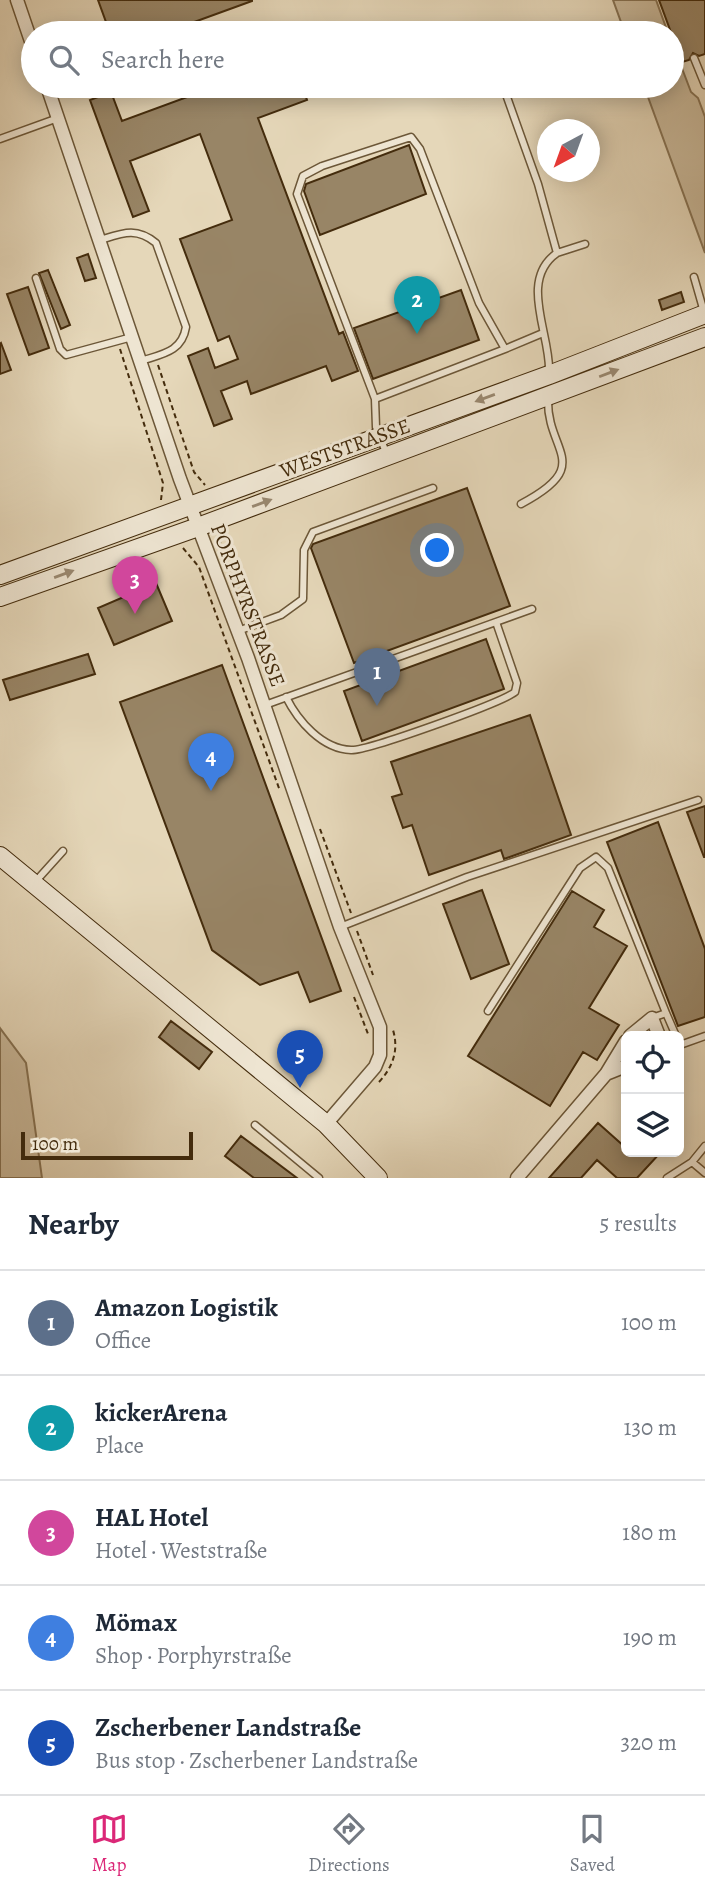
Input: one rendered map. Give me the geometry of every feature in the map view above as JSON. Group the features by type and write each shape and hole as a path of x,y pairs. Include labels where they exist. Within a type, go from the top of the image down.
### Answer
{"main road":[{"path":"0,575 549,375 705,314"},
{"name":"WESTSTRASSE","path":"0,597 198,527 705,337"},
{"path":"0,856 32,886 327,1124 377,1178"}],"street":[{"path":"17,0 24,21"},
{"name":"PORPHYRSTRASSE","path":"51,98 198,527 265,705 340,927 380,1027 382,1041 375,1067 327,1124"},
{"path":"636,1031 652,1018 657,1031"},
{"path":"517,1178 606,1074 621,1049"},
{"path":"606,1074 621,1068"}],"lane":[{"path":"694,58 705,85"},
{"path":"507,98 538,184 557,253"},
{"path":"0,139 58,118"},
{"path":"387,456 379,436 375,399 297,194 298,182 303,176 322,166 411,137 420,149 479,303 505,349"},
{"path":"100,240 131,231 146,235 156,243 186,327 185,337 178,347 141,361"},
{"path":"521,504 545,490 560,472 563,454 548,407 549,375 538,290 541,274 547,260 557,253 586,244"},
{"path":"694,277 705,314"},
{"path":"36,278 62,352 66,355 133,337"},
{"path":"375,399 543,333"},
{"path":"238,631 281,615 303,599 304,550 313,532 433,488"},
{"path":"265,705 531,609"},
{"path":"286,697 301,722 336,747 352,750 441,722 515,692 517,683 496,622"},
{"path":"340,927 467,877 698,800"},
{"path":"32,886 63,851"},
{"path":"488,1011 580,868 596,857 608,868 674,1031"},
{"path":"652,1018 666,1013"},
{"path":"684,1044 705,1036"},
{"path":"255,1125 319,1178"},
{"path":"667,1178 692,1163 705,1146"},
{"path":"692,1163 705,1173"}],"path":[{"path":"117,341 163,482 164,494"},
{"path":"156,356 194,472 200,481"},
{"path":"185,549 199,566 284,803"},
{"path":"350,987 369,1039"}],"shaded area":[{"path":"613,0 656,0 664,21 621,21"},
{"path":"684,74 705,117 705,253 648,98 684,98"},
{"path":"0,1028 26,1063 42,1178 0,1178"}],"building":[{"path":"98,0 252,0 197,21 106,21"},
{"path":"659,0 705,0 705,54 699,56 693,53 689,60 684,61 684,21 667,21"},
{"path":"113,98 122,121 184,98 306,98 307,100 258,118 339,334 343,332 358,371 332,381 326,366 251,394 247,381 221,391 232,419 214,426 188,356 208,348 215,368 238,359 229,336 218,341 180,239 232,220 200,134 130,161 149,211 133,217 90,100"},
{"path":"409,145 426,194 320,235 304,191 306,184"},
{"path":"88,254 96,278 85,281 77,258"},
{"path":"48,270 70,325 61,329 39,273"},
{"path":"28,287 49,348 29,355 7,294"},
{"path":"461,290 479,340 373,379 354,328"},
{"path":"681,292 684,302 662,310 659,300"},
{"path":"0,344 11,370 0,374"},
{"path":"467,488 510,606 354,663 311,548 313,544"},
{"path":"156,583 172,621 114,645 98,608"},
{"path":"486,639 504,689 362,741 344,691"},
{"path":"88,654 95,674 10,700 3,680"},
{"path":"222,665 341,991 310,1002 298,972 260,985 212,950 120,702"},
{"path":"530,715 571,835 504,859 501,850 429,875 412,825 403,828 392,797 402,794 391,762"},
{"path":"705,806 705,857 704,857 687,812"},
{"path":"658,822 705,949 705,1017 678,1026 607,842"},
{"path":"482,890 509,964 471,979 443,904"},
{"path":"572,891 604,910 594,927 627,946 589,1008 619,1025 597,1060 583,1052 550,1106 468,1056"},
{"path":"171,1021 212,1052 199,1069 159,1037"},
{"path":"598,1123 621,1144 621,1157 656,1157 637,1178 617,1178 597,1160 581,1178 549,1178"},
{"path":"241,1136 297,1178 254,1178 225,1156"}],"place":[{"name":"kickerArena","path":"417,334"},
{"name":"HAL Hotel","path":"135,614"},
{"name":"Amazon Logistik","path":"377,706"},
{"name":"Mömax","path":"211,791"},
{"name":"Zscherbener Landstraße","path":"300,1088"}]}
